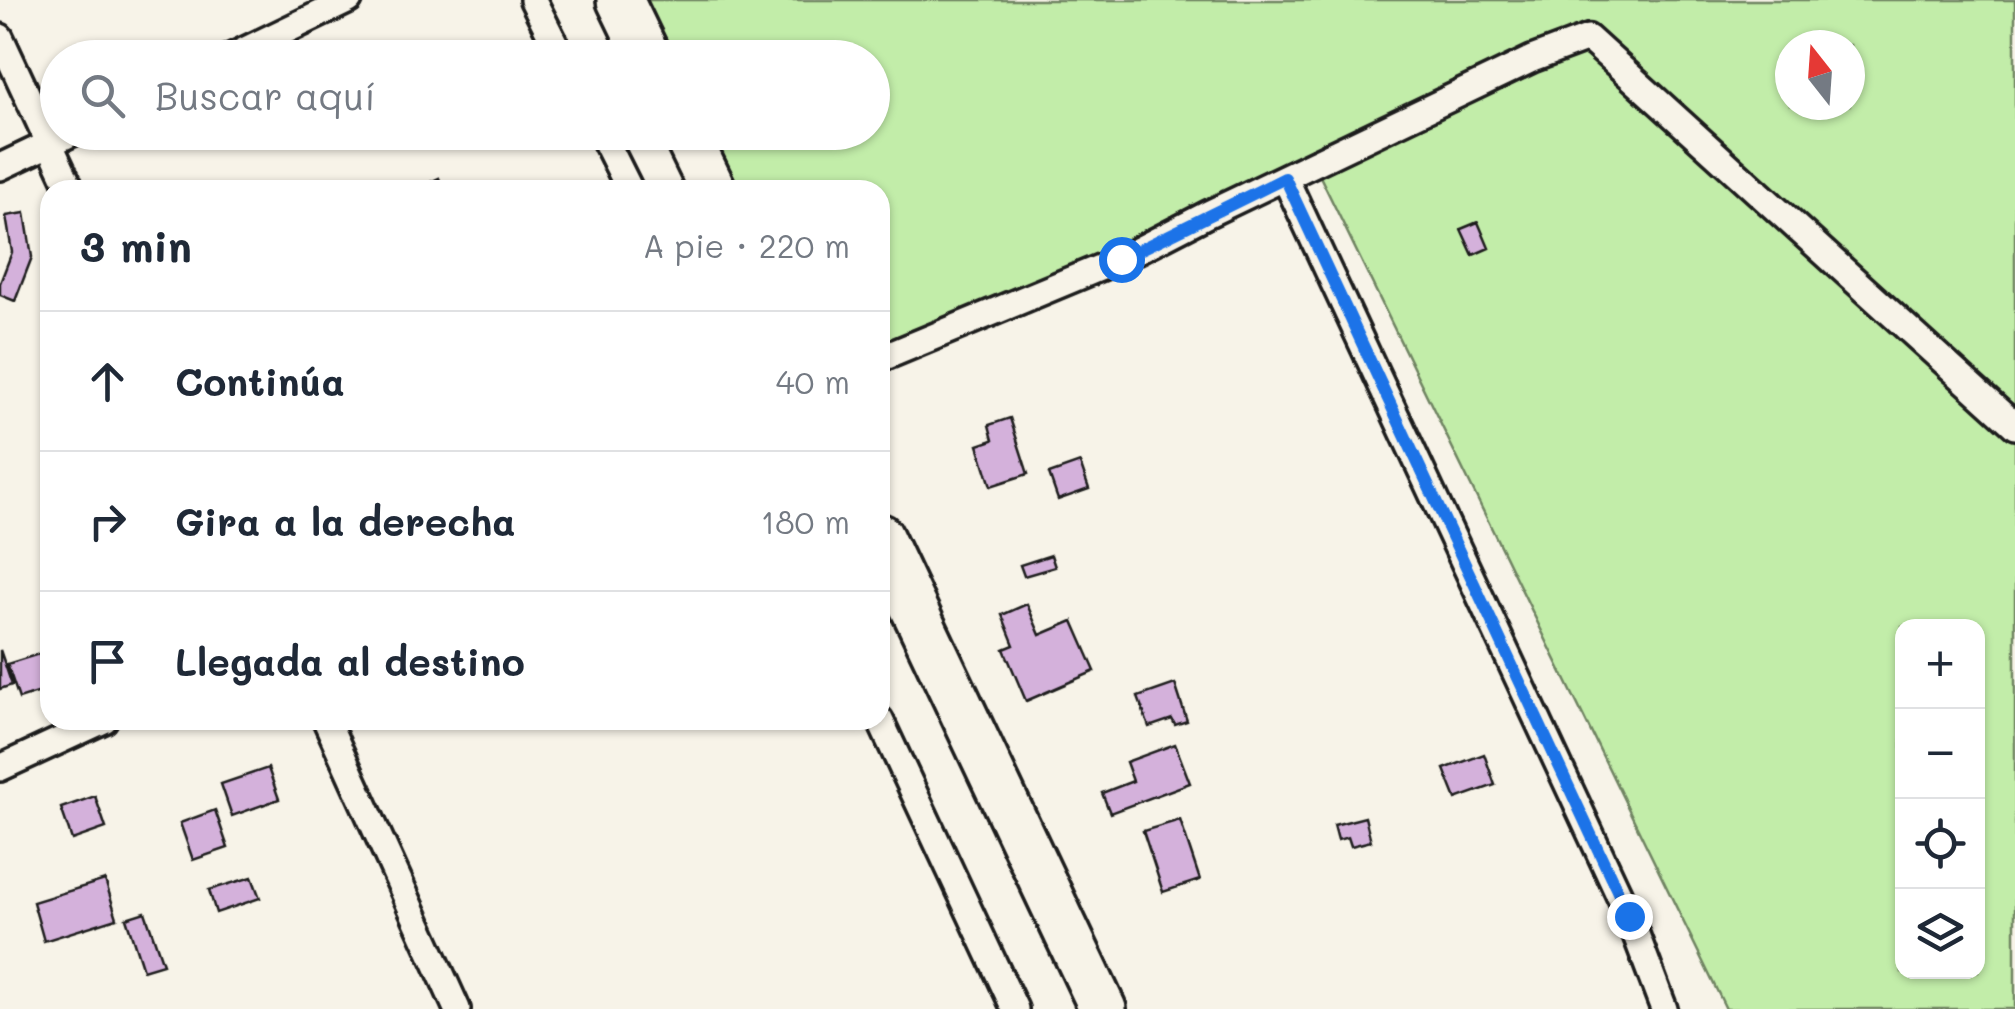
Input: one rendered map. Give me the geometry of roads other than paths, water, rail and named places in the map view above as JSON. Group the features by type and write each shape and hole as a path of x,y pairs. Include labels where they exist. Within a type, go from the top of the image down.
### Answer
{"highway":[{"path":"620,0 639,40"},
{"path":"694,150 708,180"},
{"path":"890,558 1103,1009"}],"street":[{"path":"267,40 349,0"},
{"path":"533,0 553,40"},
{"path":"0,37 40,124"},
{"path":"890,355 1121,259 1532,59 1588,38 2015,426"},
{"path":"0,167 40,148"},
{"path":"52,150 66,180"},
{"path":"610,150 625,180"},
{"path":"1285,178 1629,916 1664,1009"},
{"path":"0,768 82,730"},
{"path":"331,730 457,1009"},
{"path":"885,730 1015,1009"}]}
